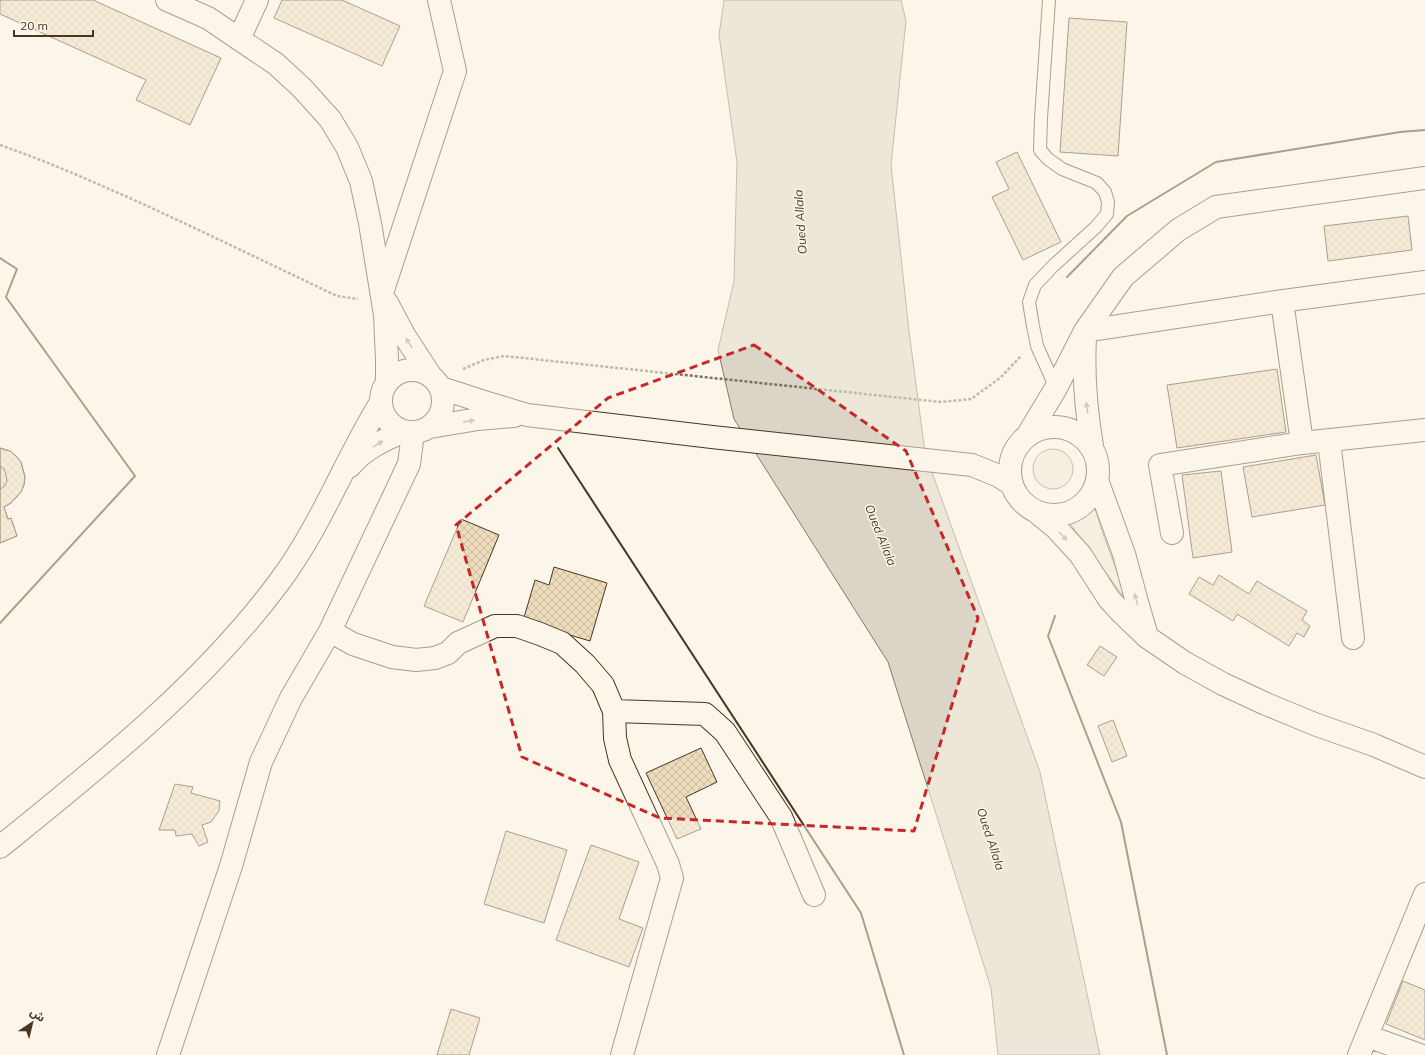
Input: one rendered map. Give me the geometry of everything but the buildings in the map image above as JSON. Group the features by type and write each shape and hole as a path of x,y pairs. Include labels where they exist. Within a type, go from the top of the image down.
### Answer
{"street":[{"path":"167,0 208,18 276,64 302,88 330,119 347,147 361,181 382,292 387,345 382,410 390,423 396,428 415,430 440,416 444,402 437,382 404,335 382,292 455,71 439,0"},
{"path":"239,39 257,0"},
{"path":"1425,178 1216,206 1178,230 1122,277 1085,330 1056,388 1025,437 1014,451 1010,462 1009,473 1017,495 1024,504 1056,528 1080,554 1109,599 1147,637 1185,663 1223,684 1317,725 1374,745 1425,767"},
{"path":"1085,330 1425,282"},
{"path":"1282,301 1302,443"},
{"path":"1034,510 1045,514 1056,515 1068,513 1078,508 1087,500 1097,480 1098,468 1092,446 1086,400 1084,354 1085,330"},
{"path":"0,847 108,759 155,718 220,652 281,581 306,543 384,392 394,376 402,371 421,371 437,382 484,402 527,415 720,438 972,465 999,476 1012,484"},
{"path":"339,479 354,462 386,439 415,430 478,420 527,415"},
{"path":"957,463 988,459 1009,449 1040,428 1051,426 1063,427 1074,431 1092,446"},
{"path":"168,1055 231,866 261,762 291,698 330,631 409,464 415,430"},
{"path":"1172,533 1160,465 1302,443 1425,430"},
{"path":"1329,441 1353,638"},
{"path":"1097,480 1124,554 1136,602 1147,637"},
{"path":"330,631 353,644 392,656 416,660 435,658 448,653 458,643 495,626 517,626 562,643 585,664 603,685 614,711 615,738 620,760 668,864 672,878 622,1055"},
{"path":"614,711 705,714 725,732 781,817 814,895"},
{"path":"1420,1055 1363,1046 1425,894"}],"lane":[{"path":"1049,0 1040,150 1048,159 1062,169 1097,183 1106,192 1108,202 1107,214 1096,228 1053,266 1035,286 1030,302 1032,326 1037,346 1056,388"}],"path":[{"path":"0,144 94,182 211,235 337,296 356,300 382,292"},
{"path":"437,382 484,360 504,356 941,402 971,400 1000,378 1036,340"}],"highlighted area":[{"path":"754,345 906,451 978,618 914,831 660,818 522,757 456,525 608,398"}],"shaded area":[{"path":"1057,449 1064,452 1070,458 1073,469 1072,477 1064,486 1057,489 1049,489 1042,486 1034,477 1033,465 1036,458 1045,450"},
{"path":"1095,508 1103,534 1130,606 1069,522"}],"water":[{"name":"Oued Allala","path":"724,0 901,0 906,21 891,165 909,331 925,453 1040,772 1100,1055 998,1055 991,988 888,662 734,419 718,350 734,281 737,162 719,35"}],"wall":[{"path":"1067,277 1127,216 1216,162 1400,132 1425,130"},
{"path":"0,258 17,269 6,297 135,476 0,623"},
{"path":"558,448 861,913 904,1055"},
{"path":"1055,616 1048,636 1121,822 1167,1055"}]}
